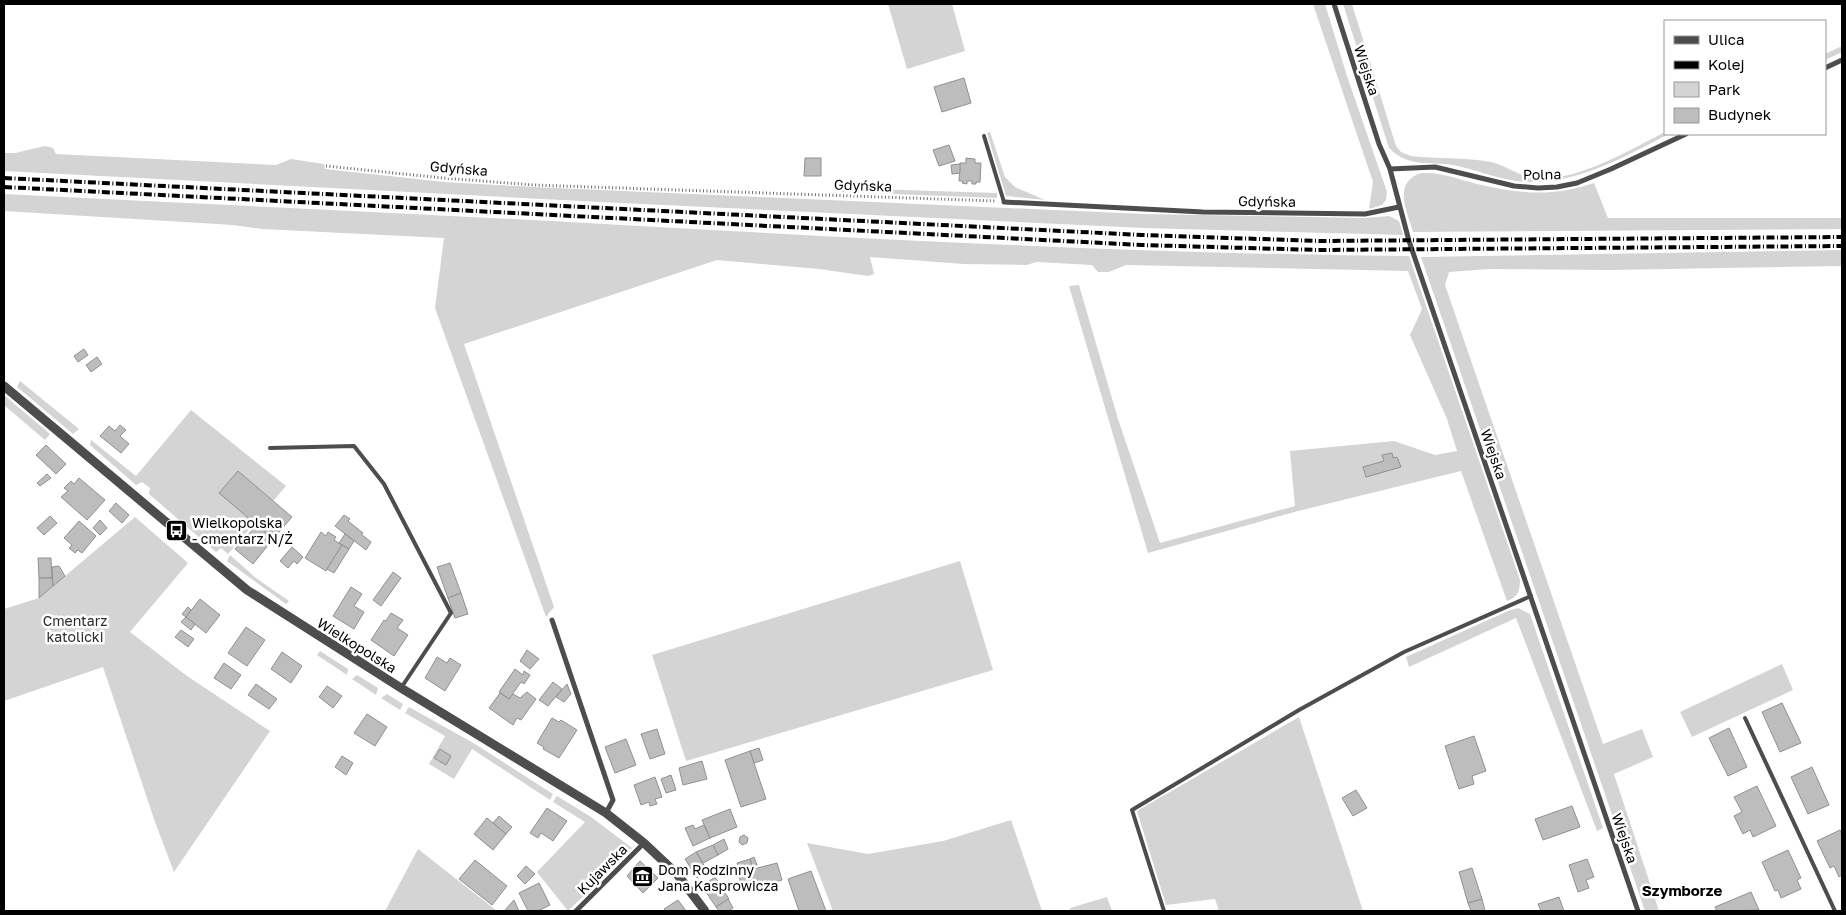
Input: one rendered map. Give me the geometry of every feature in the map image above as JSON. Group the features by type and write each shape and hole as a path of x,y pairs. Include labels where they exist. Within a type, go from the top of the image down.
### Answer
{"street":[{"name":"Wiejska","path":"1334,4 1379,144 1390,169 1399,208 1638,911"},
{"path":"1826,68 1842,60"},
{"name":"Polna","path":"1390,169 1435,167 1514,186 1558,187 1577,183 1611,169 1684,135"},
{"name":"Gdyńska","path":"1004,202 1203,212 1365,214 1399,208"},
{"name":"Wielkopolska","path":"4,386 227,575 274,609 606,813 644,843 677,874 705,911"},
{"path":"552,620 613,800 606,813"},
{"name":"Kujawska","path":"576,911 644,843"}],"lane":[{"path":"984,136 1004,202"},
{"path":"270,448 354,446 384,484 451,613 401,688"},
{"path":"1164,911 1132,810 1299,710 1404,652 1531,596"},
{"path":"1745,718 1834,911"}],"path":[{"name":"Gdyńska","path":"326,166 534,185 1004,202"}],"green space":[{"path":"888,4 952,4 965,51 907,69"},
{"path":"1313,4 1325,4 1347,76 1387,192 1386,200 1382,205 1369,209 1373,182"},
{"path":"1343,4 1352,4 1396,146 1401,152 1411,156 1491,162 1521,175 1541,179 1573,174 1589,169 1664,133 1664,135 1667,135 1614,161 1576,176 1536,182 1508,180 1453,165 1419,163 1404,159 1389,148"},
{"path":"1842,46 1842,52 1826,60 1826,54"},
{"path":"990,132 1005,177 1015,187 1045,200 1006,196 987,133"},
{"path":"45,146 53,148 56,154 276,165 291,159 324,164 325,169 444,182 534,187 1144,214 1365,218 1389,216 1399,221 1403,235 1144,228 4,171 4,153 15,153"},
{"path":"1421,173 1442,175 1477,184 1522,192 1550,192 1594,183 1608,218 1842,218 1842,229 1413,232 1405,207 1404,191 1407,183"},
{"path":"840,188 997,193 997,198 840,192"},
{"path":"4,194 1006,245 1308,255 1409,256 1520,580 1519,590 1514,598 1507,601 1461,471 1298,511 1148,553 1069,286 1079,285 1118,419 1160,543 1295,506 1290,451 1394,441 1435,455 1457,451 1447,419 1410,335 1422,309 1408,271 1126,265 1109,272 1098,272 1092,265 1036,262 1027,265 964,264 870,257 874,274 868,276 819,269 717,260 464,344 554,607 546,617 435,308 444,238 262,229 233,225 4,211"},
{"path":"1842,250 1842,266 1610,270 1489,269 1449,272 1445,285 1603,744 1642,729 1653,757 1614,774 1659,911 1645,911 1421,257"},
{"path":"20,381 79,429 73,434 17,387"},
{"path":"4,395 50,434 45,440 4,405"},
{"path":"191,410 286,486 228,554 221,548 216,552 149,494 150,488 142,482 136,485 90,445 91,440 136,476"},
{"name":"Cmentarz katolicki","path":"135,517 188,563 130,632 187,676 270,731 174,872 155,822 103,667 4,701 4,609 39,598"},
{"path":"230,555 256,578 289,601 286,604 227,561"},
{"path":"960,561 993,670 686,761 652,655"},
{"path":"1518,608 1530,614 1603,828 1597,831 1516,618 1409,667 1406,657"},
{"path":"320,651 348,669 347,675 317,655"},
{"path":"1782,664 1793,690 1692,737 1680,712"},
{"path":"357,675 378,688 376,695 352,679"},
{"path":"387,694 403,704 400,710 381,698"},
{"path":"409,707 475,744 553,794 550,800 472,749 454,779 429,764 445,736 405,713"},
{"path":"1299,717 1363,911 1219,911 1215,899 1166,905 1137,811"},
{"path":"557,796 591,817 632,848 568,911 537,872 585,822 553,802"},
{"path":"1011,820 1042,911 833,911 807,843 868,854 943,841"},
{"path":"418,849 497,911 385,911"},
{"path":"1107,897 1112,911 1071,911 1070,908"}],"building":[{"path":"964,78 971,103 942,112 934,87"},
{"path":"949,145 955,161 939,166 933,150"},
{"path":"805,158 821,158 821,176 804,176"},
{"path":"966,158 975,159 975,163 981,163 980,182 976,182 976,184 972,184 972,181 967,181 967,184 959,181 960,163 966,163"},
{"path":"960,164 960,173 952,174 951,165"},
{"path":"84,349 88,355 78,362 74,356"},
{"path":"97,357 102,364 91,372 86,365"},
{"path":"120,425 126,430 120,436 129,444 121,453 100,436 109,426 115,431"},
{"path":"46,445 66,464 56,474 36,455"},
{"path":"1392,453 1393,458 1397,457 1401,467 1366,477 1363,467 1384,461 1382,455"},
{"path":"238,471 292,517 273,539 219,493"},
{"path":"47,474 51,478 40,486 37,483"},
{"path":"79,478 105,500 87,520 61,497 68,491 64,488 71,481 74,484"},
{"path":"116,503 129,515 122,523 109,511"},
{"path":"344,515 371,542 366,550 335,526"},
{"path":"50,516 57,523 44,535 37,528"},
{"path":"100,520 107,528 100,535 93,528"},
{"path":"79,521 96,536 82,553 78,550 75,553 69,548 72,545 64,538"},
{"path":"257,525 273,539 253,564 235,549"},
{"path":"321,532 326,536 328,532 336,537 334,540 342,545 326,571 305,558"},
{"path":"345,534 354,541 349,549 339,543"},
{"path":"342,545 349,549 334,573 327,569"},
{"path":"292,547 303,557 297,564 294,561 288,568 280,561"},
{"path":"38,558 51,558 52,578 39,578"},
{"path":"450,563 461,593 448,598 437,567"},
{"path":"59,566 65,576 53,586 52,567"},
{"path":"393,572 401,578 381,606 373,600"},
{"path":"39,578 52,578 53,586 39,598"},
{"path":"351,587 362,594 354,606 364,612 354,629 333,616"},
{"path":"461,593 468,614 455,618 448,598"},
{"path":"200,599 220,615 206,633 186,617"},
{"path":"188,607 191,610 186,617 182,614"},
{"path":"391,613 403,620 397,628 408,635 394,656 371,640"},
{"path":"186,617 195,624 191,630 181,622"},
{"path":"246,627 265,640 247,666 228,653"},
{"path":"181,630 194,639 188,647 175,637"},
{"path":"527,650 539,659 530,669 520,661"},
{"path":"282,652 302,666 291,683 271,669"},
{"path":"437,657 447,663 450,658 461,665 445,691 425,678"},
{"path":"224,663 241,675 231,689 214,678"},
{"path":"515,669 523,675 524,671 530,675 524,684 521,682 509,699 499,692"},
{"path":"553,682 562,689 548,706 539,700"},
{"path":"256,684 277,699 269,709 248,695"},
{"path":"567,684 571,694 564,702 556,697"},
{"path":"327,686 342,696 333,708 319,697"},
{"path":"527,692 536,699 521,720 517,718 513,725 489,708 500,693 509,699 513,694 520,698"},
{"path":"1782,703 1801,743 1780,752 1762,712"},
{"path":"367,714 387,727 375,746 354,733"},
{"path":"552,718 559,722 561,720 577,730 559,758 543,749 544,747 537,743"},
{"path":"1729,728 1747,767 1728,776 1709,738"},
{"path":"657,729 665,754 650,759 641,734"},
{"path":"1474,736 1486,771 1472,776 1474,784 1459,789 1445,746"},
{"path":"626,739 636,765 615,773 605,747"},
{"path":"759,748 763,760 754,763 750,751"},
{"path":"440,749 451,756 446,765 434,758"},
{"path":"750,751 766,799 741,807 725,760"},
{"path":"342,756 353,763 346,775 335,767"},
{"path":"702,761 707,779 683,785 679,768"},
{"path":"1812,767 1829,805 1808,814 1791,777"},
{"path":"671,775 676,790 666,793 661,779"},
{"path":"655,777 662,797 655,799 657,804 650,806 649,802 641,805 634,785"},
{"path":"1757,786 1776,826 1753,837 1750,830 1743,834 1734,816 1742,812 1734,797"},
{"path":"1356,790 1367,808 1353,816 1342,798"},
{"path":"1572,806 1580,827 1543,840 1535,819"},
{"path":"547,808 567,821 553,841 541,833 538,838 530,833"},
{"path":"730,809 737,827 710,838 702,820"},
{"path":"499,816 512,827 506,834 493,823"},
{"path":"487,818 506,834 493,850 474,834"},
{"path":"693,825 695,829 704,825 710,838 693,846 685,828"},
{"path":"1840,830 1842,835 1842,875 1839,877 1834,866 1830,868 1817,841"},
{"path":"744,835 748,838 747,843 742,845 739,842 740,837"},
{"path":"724,839 728,849 718,855 713,845"},
{"path":"713,845 718,855 703,863 696,852"},
{"path":"1788,850 1801,878 1797,880 1801,889 1781,898 1778,890 1775,891 1762,862"},
{"path":"696,852 705,867 708,865 711,869 697,878 685,859"},
{"path":"754,857 757,865 752,866 750,859"},
{"path":"750,859 752,866 740,870 737,863"},
{"path":"1587,859 1594,877 1586,880 1589,888 1578,892 1569,865"},
{"path":"475,860 507,886 492,905 459,879"},
{"name":"Dom Rodzinny Jana Kasprowicza","path":"640,861 658,878 643,893 627,876"},
{"path":"777,863 782,880 743,891 738,873"},
{"path":"526,866 535,874 525,884 517,876"},
{"path":"1472,868 1482,899 1468,903 1459,872"},
{"path":"811,871 826,911 799,911 788,879"},
{"path":"715,877 729,899 716,907 702,886"},
{"path":"539,883 550,905 538,911 528,911 519,893"},
{"path":"1751,892 1759,910 1717,911 1715,907"},
{"path":"1559,897 1564,911 1541,911 1538,904"},
{"path":"728,899 733,908 728,911 719,911 716,907"},
{"path":"1482,899 1485,911 1471,911 1468,903"},
{"path":"514,900 519,911 504,911"},
{"path":"678,900 686,911 666,911 664,909"}],"railway":[{"path":"4,178 1142,235 1319,241 1842,237"},
{"path":"4,187 1142,245 1318,250 1842,246"}],"place":[{"name":"Wielkopolska - cmentarz N/Ż","path":"176,530"},
{"name":"Dom Rodzinny Jana Kasprowicza","path":"642,877"}],"district":[{"name":"Szymborze","path":"1682,890"}]}
